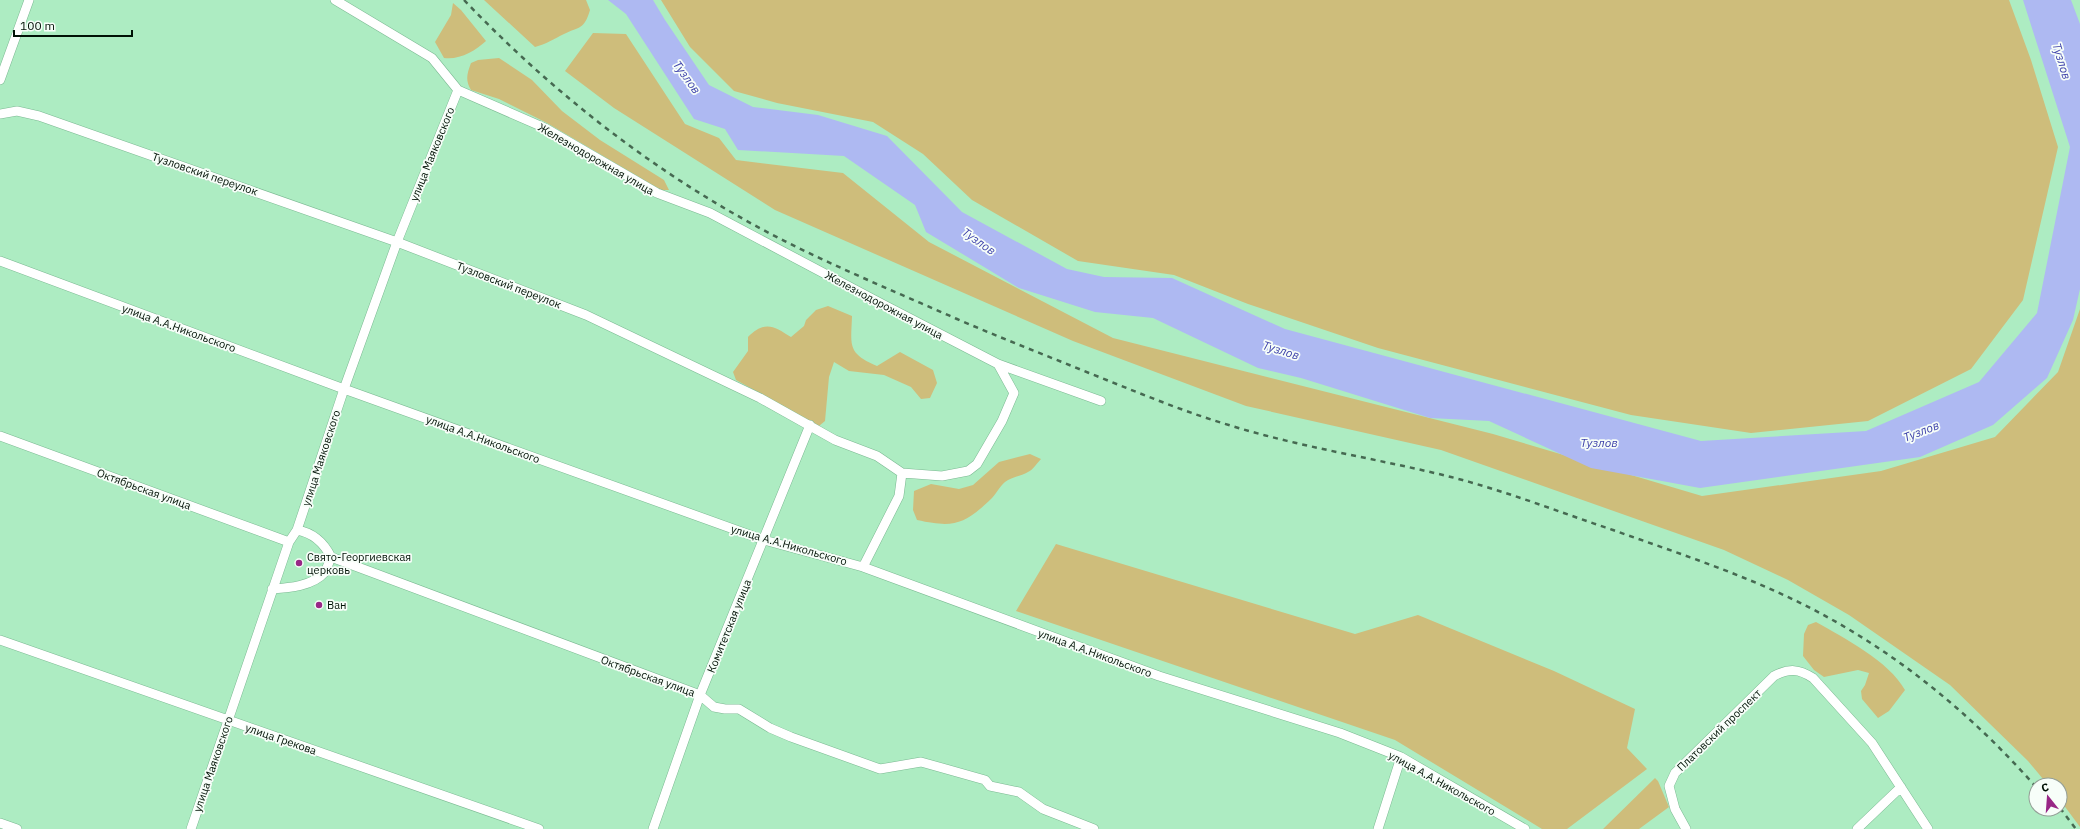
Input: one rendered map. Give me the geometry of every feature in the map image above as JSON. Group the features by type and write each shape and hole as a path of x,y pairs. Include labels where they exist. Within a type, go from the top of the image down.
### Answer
{"street":[{"path":"0,80 29,0"},
{"name":"Железнодорожная улица","path":"335,0 432,58 458,90 545,128 657,193 710,213 998,364 1101,401"},
{"name":"улица Маяковского","path":"190,829 288,542 297,530 344,389 397,242 458,90"},
{"name":"Тузловский переулок","path":"0,114 17,111 39,116 397,242 586,315 760,398 835,440 877,456 902,473"},
{"name":"улица А.А.Никольского","path":"0,261 344,389 764,540 863,567 1159,676 1340,733 1401,757 1525,829"},
{"path":"863,567 899,496 902,473 942,476 956,475 968,471 978,464 1002,421 1014,393 998,364"},
{"name":"Комитетская улица","path":"652,829 700,695 810,425"},
{"name":"Октябрьская улица","path":"0,436 288,542"},
{"path":"272,589 295,587 317,578 325,572 331,557 325,545 318,539 303,531 297,530"},
{"name":"Октябрьская улица","path":"331,557 700,695 714,707 739,709 770,728 790,737 880,769 921,762 985,780 990,786 1019,792 1043,809 1094,829"},
{"name":"улица Грекова","path":"0,640 540,829"},
{"name":"Платовский проспект","path":"1686,829 1675,809 1669,786 1675,773 1774,676 1783,671 1793,670 1803,672 1812,678 1872,743 1901,787"},
{"path":"1378,829 1401,757"},
{"path":"1857,829 1901,787 1928,829"},
{"path":"0,823 17,829"}],"shaded area":[{"path":"484,0 586,0 590,10 586,21 581,26 535,47"},
{"path":"661,0 2009,0 2031,60 2058,147 2023,300 1971,369 1868,421 1751,433 1631,415 1378,348 1248,304 1174,275 1078,261 972,200 923,154 873,122 777,103 734,91 690,47"},
{"path":"453,3 461,10 486,41 467,54 456,58 444,58 435,42 451,15"},
{"path":"593,33 626,34 685,124 719,138 736,160 843,173 929,242 1113,338 1493,434 1702,496 1881,471 1995,437 2058,372 2080,309 2080,827 2068,811 2068,777 2041,777 2028,761 1950,685 1849,615 1788,580 1724,550 1441,450 1246,406 1073,341 775,210 614,108 565,71"},
{"path":"499,58 532,80 562,111 600,140 664,180 669,190 661,190 547,123 499,99 471,90 467,77 471,63 478,60"},
{"path":"828,306 852,316 852,342 853,347 860,357 877,366 900,352 933,370 937,383 930,398 921,399 911,387 884,375 849,371 834,362 829,377 825,421 819,426 736,380 733,372 748,351 748,337 754,332 760,328 770,326 791,337 804,326 806,320 816,310"},
{"path":"1030,454 1041,459 1030,471 1005,482 992,498 966,519 950,524 940,524 917,520 913,510 914,491 931,484 959,489 973,485 999,462"},
{"path":"1056,544 1355,634 1418,615 1554,671 1635,709 1627,748 1647,769 1567,829 1542,829 1395,740 1016,611"},
{"path":"1816,622 1865,651 1898,679 1905,690 1889,711 1878,718 1862,699 1861,691 1865,685 1869,673 1858,670 1824,677 1814,670 1803,656 1804,634 1808,625"},
{"path":"1655,778 1658,781 1669,807 1639,829 1603,829"}],"water":[{"name":"Тузлов","path":"608,0 653,0 709,85 753,107 818,115 887,136 962,212 1067,269 1104,277 1172,278 1285,329 1701,441 1866,431 1979,382 2037,313 2070,147 2023,0 2071,0 2080,24 2080,289 2073,320 2047,378 1993,425 1920,457 1700,488 1591,468 1489,421 1430,418 1301,378 1258,368 1153,318 1095,312 1019,288 926,232 915,205 844,156 738,150 725,129 694,119 626,14"}],"railway":[{"path":"464,0 533,67 607,129 646,157 727,210 792,245 862,278 974,326 1196,414 1286,441 1451,477 1492,489 1695,559 1750,580 1803,604 1858,635 1886,653 1965,715 1990,738 2028,778"},
{"path":"2067,817 2076,829"}],"place":[{"name":"Свято-Георгиевская церковь","path":"299,563"},
{"name":"Ван","path":"319,605"}]}
